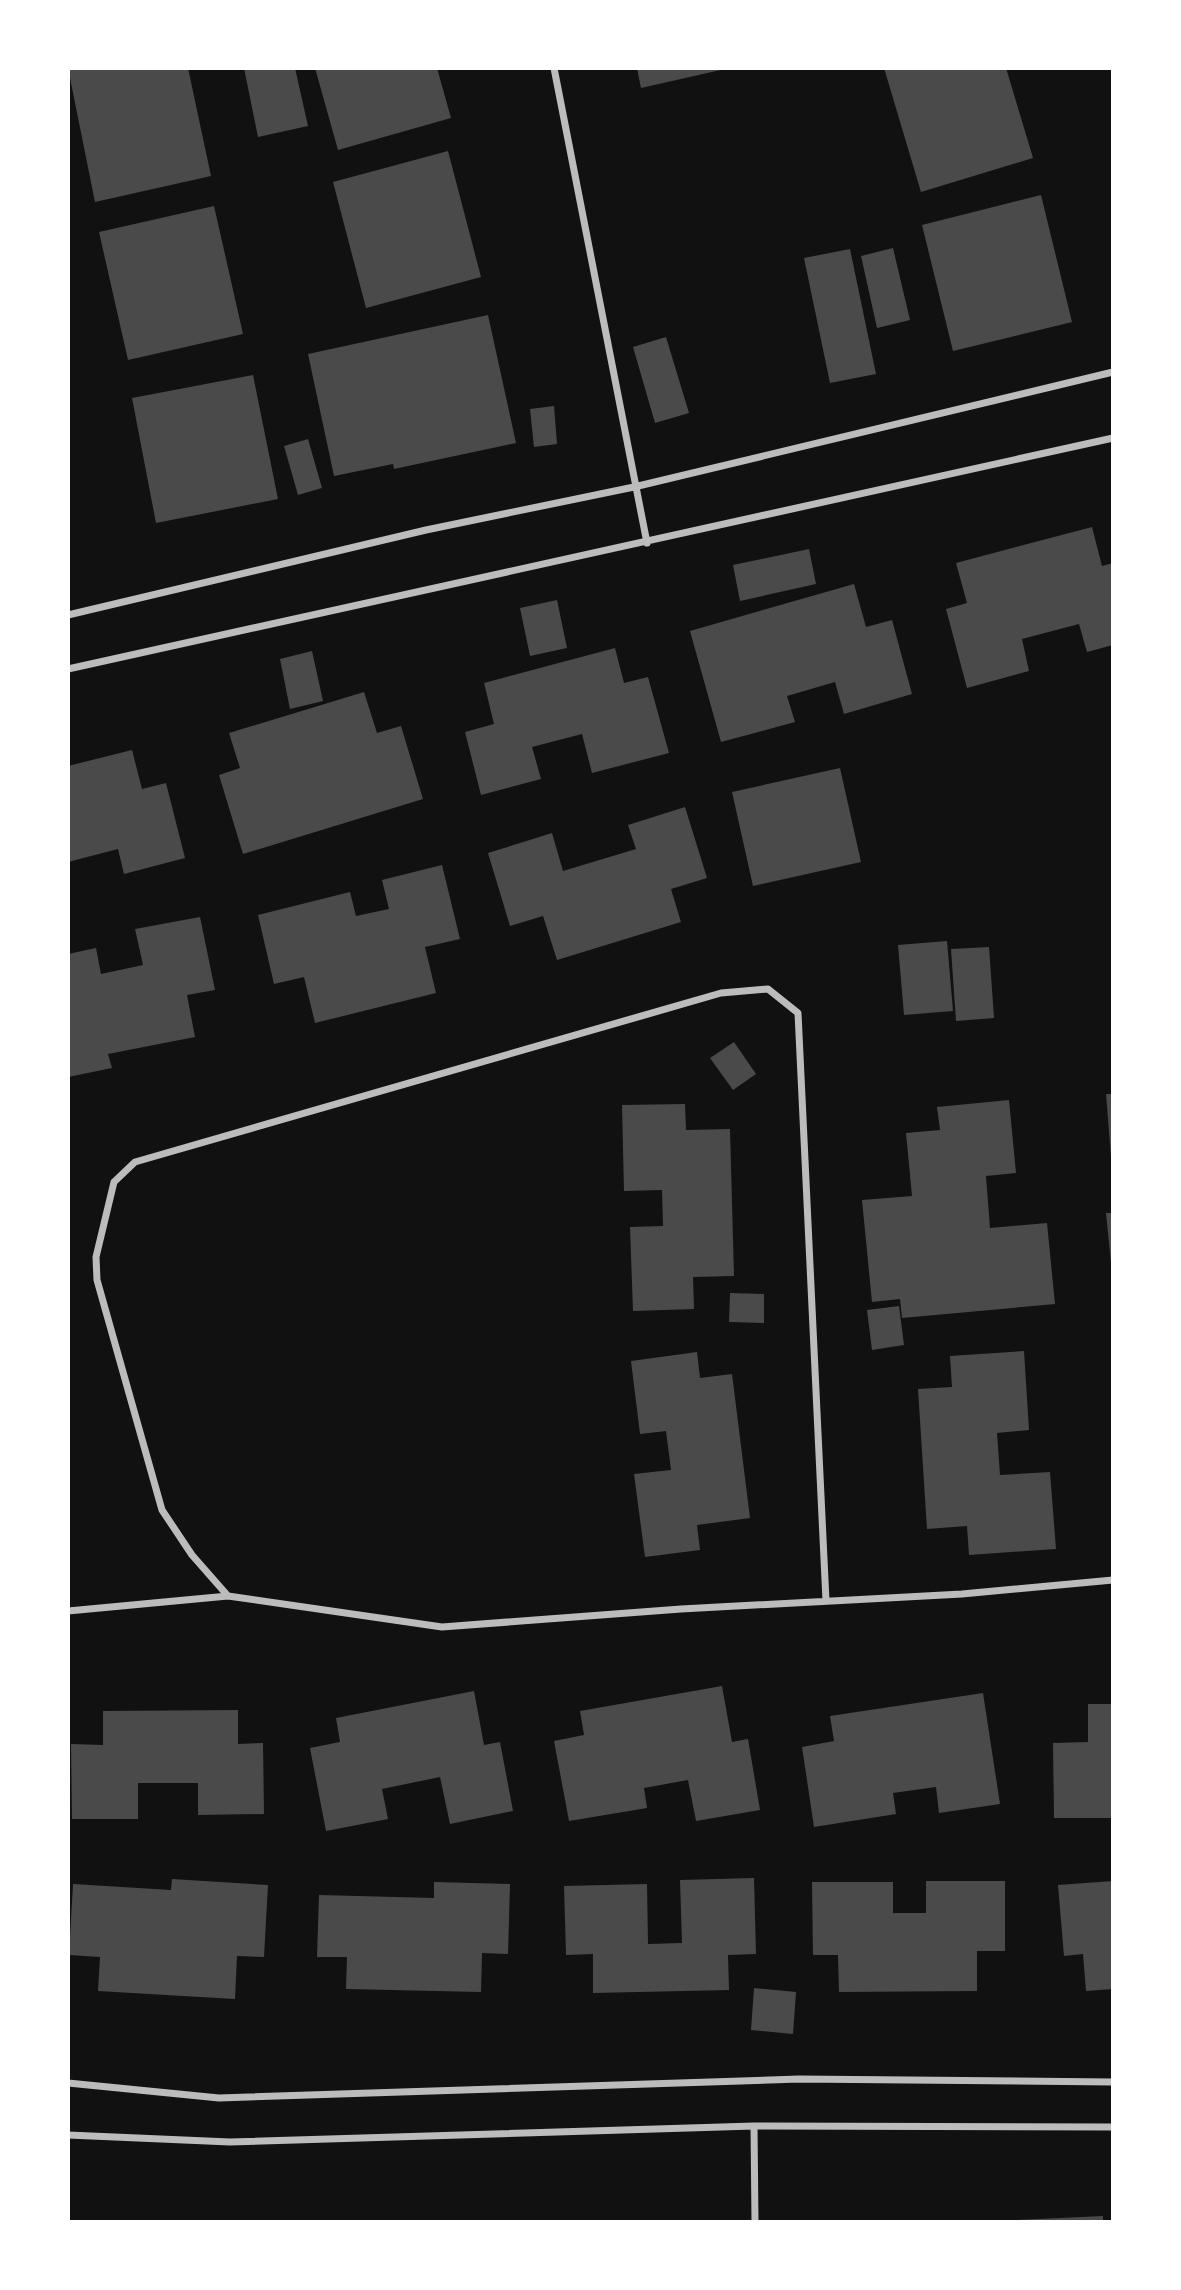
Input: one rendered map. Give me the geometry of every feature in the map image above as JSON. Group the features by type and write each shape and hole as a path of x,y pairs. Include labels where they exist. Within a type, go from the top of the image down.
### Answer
{"street":[{"path":"554,68 647,543"},
{"path":"68,615 426,530 634,487 1113,372"},
{"path":"68,669 1113,438"},
{"path":"228,1596 192,1555 162,1510 97,1280 96,1257 114,1182 135,1162 721,993 768,989 798,1013 826,1601"},
{"path":"68,1611 228,1596 442,1627 962,1594 1113,1580"},
{"path":"68,2083 219,2098 799,2079 1113,2082"},
{"path":"754,2126 755,2222"},
{"path":"68,2135 230,2143 754,2126 1113,2127"}],"building":[{"path":"68,68 188,68 211,176 95,202"},
{"path":"244,68 295,68 308,126 258,137"},
{"path":"315,68 437,68 451,118 338,150"},
{"path":"637,68 725,68 725,69 641,88"},
{"path":"884,68 1006,68 1033,158 921,192"},
{"path":"448,151 481,277 366,308 333,182"},
{"path":"1041,195 1072,322 953,351 922,225"},
{"path":"214,206 243,334 128,360 99,232"},
{"path":"893,248 910,320 877,328 861,256"},
{"path":"850,249 876,374 830,383 804,258"},
{"path":"488,315 516,443 394,469 393,464 334,476 308,354"},
{"path":"666,337 689,413 655,423 633,347"},
{"path":"253,375 278,499 156,523 132,398"},
{"path":"554,406 557,444 534,447 530,409"},
{"path":"308,439 322,488 298,495 284,446"},
{"path":"1092,527 1102,566 1113,563 1113,645 1087,652 1079,624 1022,639 1029,671 967,688 946,609 967,603 956,563"},
{"path":"809,549 816,584 740,601 733,565"},
{"path":"854,584 866,627 892,620 912,694 844,714 835,682 787,696 795,722 721,742 690,631"},
{"path":"557,600 567,648 530,656 520,608"},
{"path":"615,648 624,683 648,677 669,753 592,773 582,734 532,747 541,779 481,795 465,732 494,724 484,683"},
{"path":"312,651 323,701 290,709 280,659"},
{"path":"364,692 377,733 401,726 423,799 243,854 219,775 240,768 229,733"},
{"path":"132,750 142,789 166,783 185,858 124,874 118,849 68,862 68,766"},
{"path":"840,768 861,862 753,886 732,792"},
{"path":"685,807 707,878 671,889 681,922 557,960 543,916 510,926 488,853 552,833 563,871 636,849 628,825"},
{"path":"442,865 460,939 425,947 436,993 315,1023 304,977 274,984 258,915 350,892 356,916 389,909 382,880"},
{"path":"200,917 215,990 187,995 195,1037 108,1054 112,1068 68,1077 68,954 96,948 101,974 143,965 135,929"},
{"path":"947,941 953,1011 904,1015 898,945"},
{"path":"989,947 994,1018 956,1021 951,949"},
{"path":"734,1042 756,1074 733,1090 710,1058"},
{"path":"1106,1094 1113,1094 1113,1157 1111,1157"},
{"path":"1009,1100 1016,1173 986,1176 990,1228 1047,1223 1055,1304 902,1318 900,1299 872,1302 862,1200 912,1196 906,1133 940,1130 937,1107"},
{"path":"685,1104 686,1130 730,1129 734,1276 693,1277 694,1309 633,1311 630,1227 663,1226 662,1190 624,1191 622,1105"},
{"path":"1106,1213 1113,1213 1113,1263 1111,1263"},
{"path":"730,1293 764,1294 764,1323 729,1322"},
{"path":"899,1306 904,1345 872,1350 867,1310"},
{"path":"1024,1351 1029,1430 997,1433 1000,1475 1050,1472 1056,1549 969,1555 967,1526 927,1529 918,1389 952,1387 950,1356"},
{"path":"697,1352 700,1378 732,1374 750,1518 697,1525 700,1550 645,1557 634,1474 671,1470 666,1431 640,1434 631,1361"},
{"path":"722,1686 732,1742 748,1739 760,1810 696,1821 688,1780 644,1788 647,1808 569,1821 554,1741 584,1735 580,1711"},
{"path":"474,1691 484,1745 500,1742 513,1811 450,1824 440,1777 382,1789 388,1819 326,1831 310,1748 340,1742 336,1718"},
{"path":"983,1693 1000,1804 939,1813 936,1787 893,1793 896,1814 814,1827 802,1747 834,1741 830,1716"},
{"path":"1088,1704 1113,1704 1113,1818 1054,1818 1053,1743 1088,1742"},
{"path":"238,1710 238,1744 263,1743 264,1814 198,1815 198,1783 138,1783 138,1819 72,1819 71,1744 103,1745 103,1711"},
{"path":"754,1878 756,1954 728,1955 729,1990 593,1993 593,1954 566,1955 564,1886 647,1884 648,1944 682,1943 680,1880"},
{"path":"172,1879 268,1885 264,1957 237,1956 235,1999 98,1991 100,1957 69,1955 73,1884 171,1890"},
{"path":"926,1881 1005,1881 1005,1951 977,1951 977,1991 839,1992 838,1955 813,1955 812,1882 893,1882 893,1913 926,1913"},
{"path":"1113,1881 1113,1989 1086,1991 1083,1954 1064,1956 1058,1885"},
{"path":"434,1882 510,1884 508,1954 482,1953 481,1992 346,1989 347,1957 317,1957 319,1895 434,1898"},
{"path":"754,1988 796,1992 793,2034 751,2030"},
{"path":"1103,2216 1103,2222 1016,2222 1016,2220"}]}
